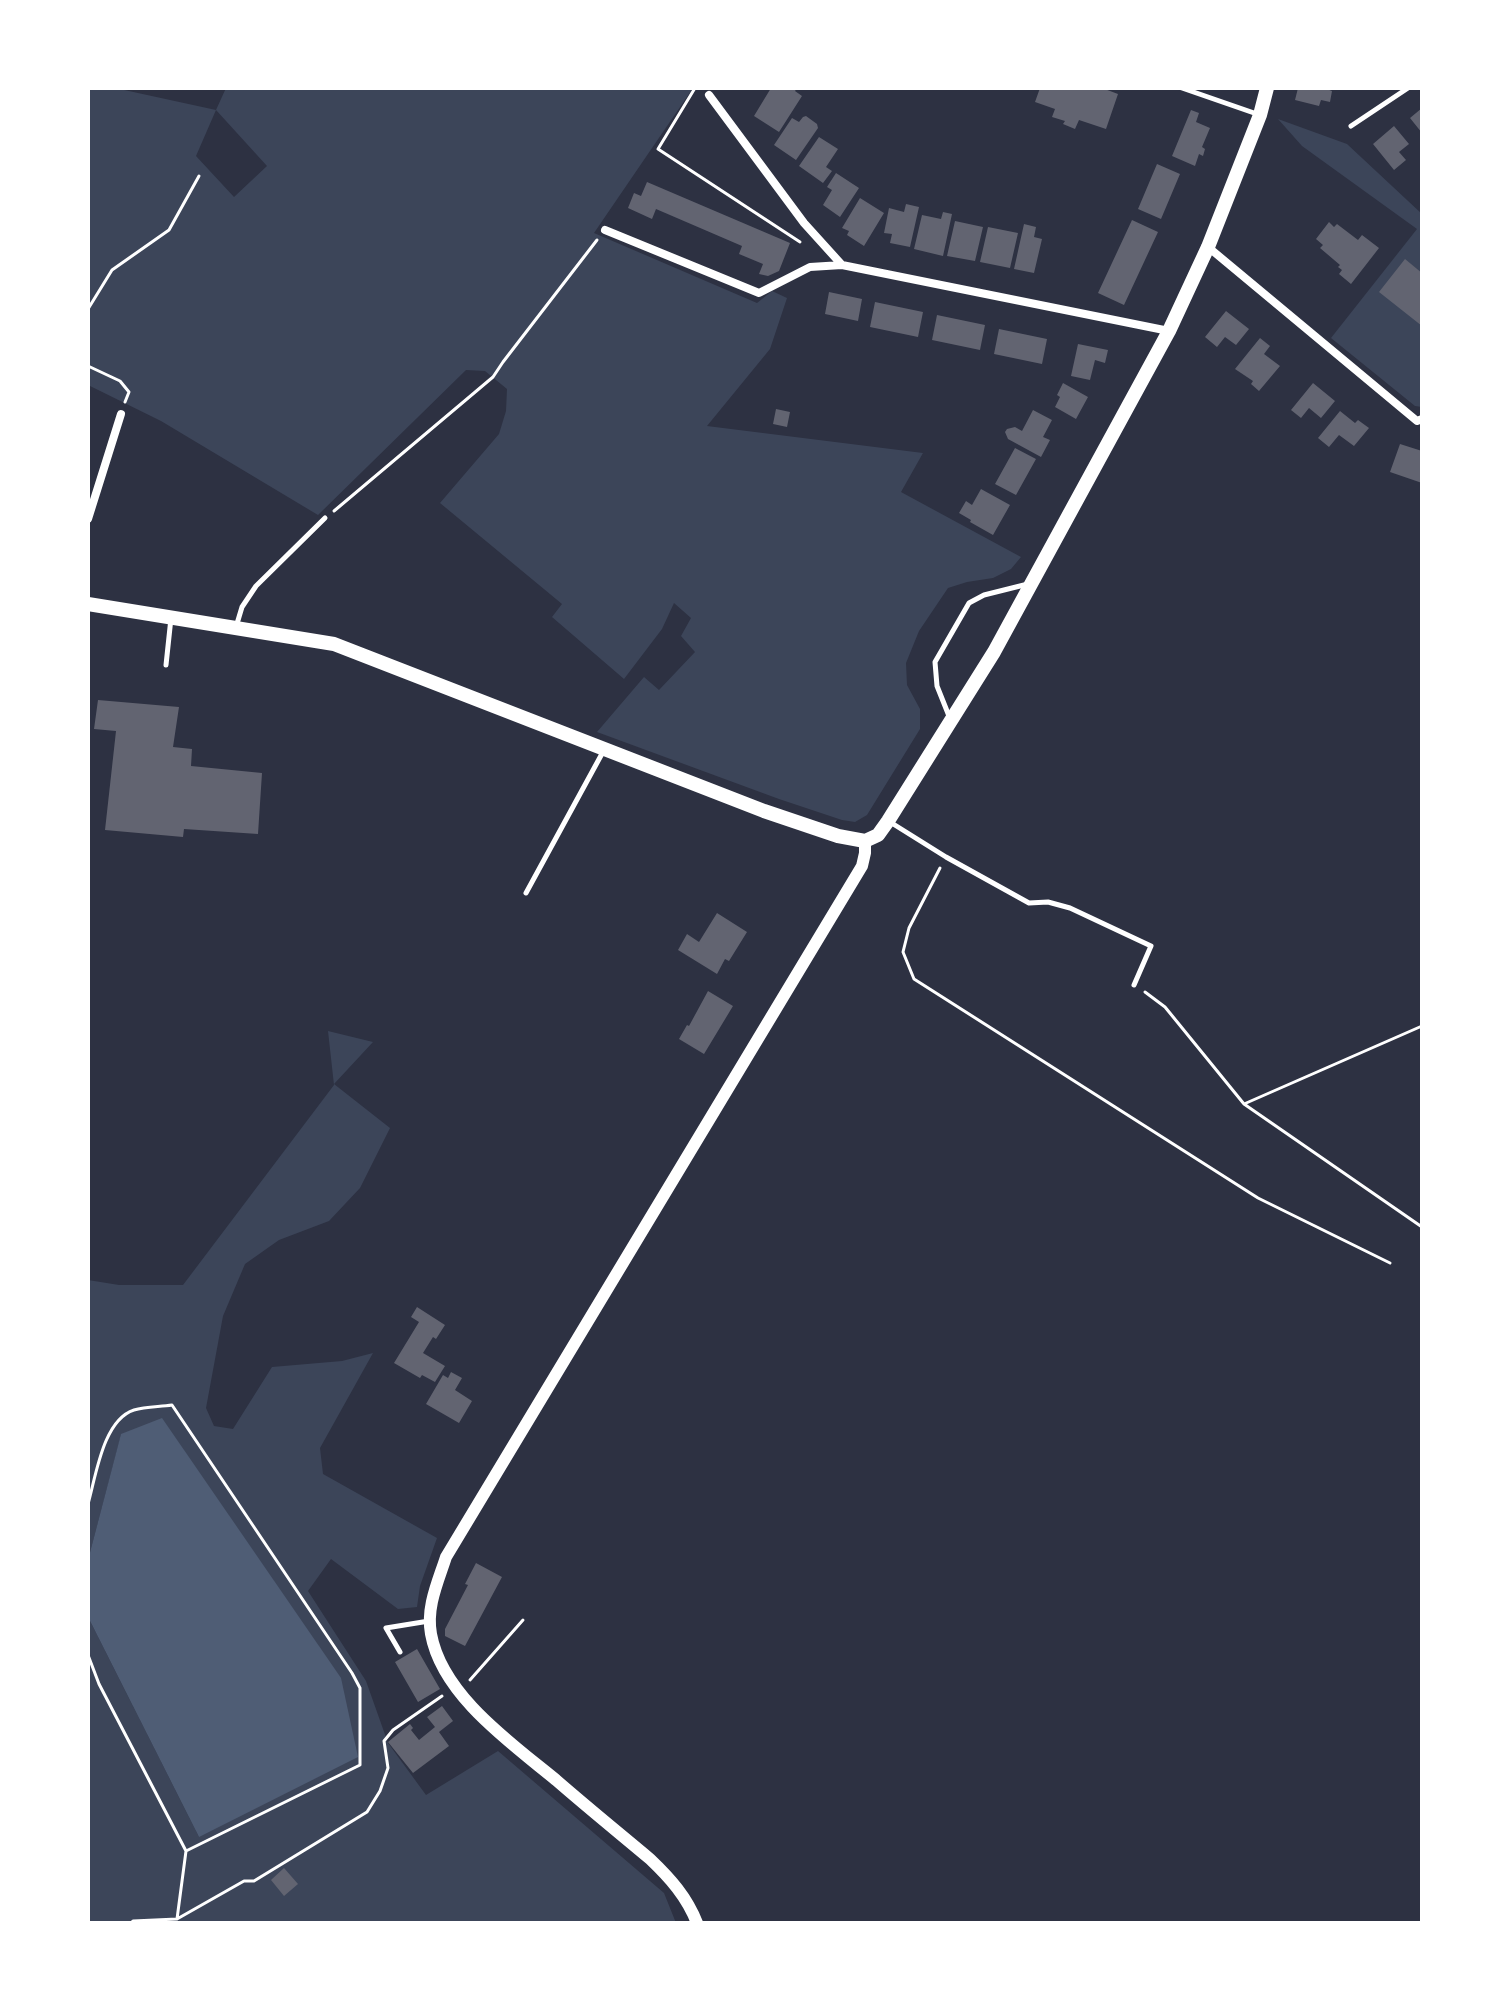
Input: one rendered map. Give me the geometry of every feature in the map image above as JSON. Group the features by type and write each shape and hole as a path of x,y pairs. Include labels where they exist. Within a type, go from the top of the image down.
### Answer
{"main road":[{"path":"88,604 334,644 764,811 838,836 865,841 878,835 888,821 994,652 1169,331 1208,247 1260,115 1267,88"}],"street":[{"path":"709,95 804,223 842,265"},
{"path":"605,230 759,293 810,267 842,265 1169,331"},
{"path":"1208,247 1420,421"},
{"path":"88,519 121,414"},
{"path":"697,1923 691,1905 672,1880 472,1707 439,1659 431,1634 430,1609 446,1557 862,866 865,841"}],"lane":[{"path":"1182,88 1260,115"},
{"path":"1351,126 1408,88"},
{"path":"236,628 242,607 256,586 325,518"},
{"path":"951,721 937,686 935,662 969,603 984,595 1031,584"},
{"path":"166,665 171,617"},
{"path":"526,893 604,749"},
{"path":"888,821 1029,903 1048,902 1070,908 1151,946 1134,985"},
{"path":"400,1652 386,1628 430,1621"}],"path":[{"path":"695,88 658,149 806,246"},
{"path":"88,309 112,270 169,230 199,176"},
{"path":"325,518 493,377 605,230"},
{"path":"88,366 120,381 129,392 121,414"},
{"path":"946,857 909,928 903,952 914,979 1258,1198 1390,1263"},
{"path":"1134,985 1165,1007 1244,1104 1422,1227"},
{"path":"1244,1104 1422,1026"},
{"path":"88,1504 106,1439 114,1426 132,1411 172,1405 360,1688 360,1765 186,1851"},
{"path":"132,1922 177,1919 244,1881 254,1881 367,1812 380,1791 388,1768 384,1741 393,1730 457,1689 523,1620"},
{"path":"88,1655 99,1684 186,1851 177,1919"}],"shaded area":[{"path":"88,88 115,88 216,110 226,88 693,88 594,233 757,303 772,291 787,298 770,349 707,426 923,453 901,492 1021,557 1011,569 993,578 948,588 919,631 906,663 907,685 920,709 920,729 867,815 855,822 842,820 597,732 644,677 659,690 695,652 681,636 691,618 674,603 662,629 624,679 552,617 562,604 440,503 499,434 506,411 507,389 485,371 466,370 318,515 161,421 88,385","holes":["216,110 267,166 234,197 196,156"]},
{"path":"1278,119 1347,144 1422,214 1422,273 1405,260 1422,326 1422,407 1415,406 1331,338 1417,229 1302,146"},
{"path":"328,1031 373,1042 334,1084 390,1128 360,1188 329,1221 279,1240 245,1264 223,1316 206,1408 214,1426 233,1429 272,1367 342,1361 373,1353 320,1448 323,1474 437,1538 420,1586 417,1607 398,1609 331,1559 308,1591 366,1681 388,1743 426,1795 498,1751 664,1893 676,1923 88,1923 88,1617 199,1837 121,1435 88,1560 88,1280 119,1285 183,1285 334,1085"},
{"path":"162,1418 341,1678 358,1757 199,1837 88,1617 88,1560 121,1434"}],"building":[{"path":"771,88 797,88 795,91 802,96 779,132 754,116"},
{"path":"1040,88 1102,88 1118,94 1106,129 1079,120 1075,129 1063,124 1065,121 1052,117 1055,109 1035,102"},
{"path":"1298,88 1332,91 1330,102 1321,100 1319,106 1295,100"},
{"path":"1422,108 1422,133 1410,118"},
{"path":"1191,110 1199,113 1196,122 1210,128 1202,147 1205,149 1203,156 1199,154 1195,166 1172,156"},
{"path":"806,116 818,128 796,160 774,145 792,118 799,122"},
{"path":"1394,126 1409,144 1399,152 1406,160 1394,170 1373,144"},
{"path":"819,137 838,149 826,167 832,171 823,183 799,166"},
{"path":"1157,164 1180,174 1161,219 1138,209"},
{"path":"836,173 859,188 840,217 823,205 832,190 827,187"},
{"path":"647,182 790,243 779,271 768,276 759,274 763,264 739,254 742,246 656,209 652,219 628,208 634,193 641,196"},
{"path":"860,198 884,213 864,246 842,228"},
{"path":"906,204 919,207 910,247 890,243 892,234 884,233 889,208 904,212"},
{"path":"943,212 952,214 943,256 914,249 922,215 941,219"},
{"path":"1132,220 1158,232 1124,305 1098,293"},
{"path":"955,221 983,227 975,261 947,256"},
{"path":"1329,222 1334,227 1337,224 1358,240 1362,235 1379,248 1351,284 1339,274 1342,270 1338,267 1340,265 1320,248 1323,245 1316,239"},
{"path":"1024,224 1036,227 1034,237 1042,239 1034,273 1014,269"},
{"path":"988,227 1018,233 1010,268 980,262"},
{"path":"1405,259 1422,273 1422,326 1379,292"},
{"path":"829,292 862,299 858,321 825,314"},
{"path":"875,302 923,312 918,337 870,327"},
{"path":"1226,311 1249,329 1236,345 1225,337 1217,347 1205,337"},
{"path":"937,315 985,325 980,350 932,340"},
{"path":"999,329 1047,339 1042,364 994,354"},
{"path":"1260,338 1270,346 1264,354 1280,366 1259,391 1251,384 1253,381 1235,369"},
{"path":"1078,344 1108,350 1105,363 1095,360 1090,380 1071,376"},
{"path":"1063,383 1088,397 1076,419 1055,407"},
{"path":"1313,383 1335,401 1321,418 1309,408 1301,418 1291,410"},
{"path":"776,409 790,412 787,427 773,424"},
{"path":"1033,410 1052,420 1043,437 1050,440 1041,457 1008,439 1005,432 1015,427 1022,431"},
{"path":"1340,411 1355,423 1358,420 1369,428 1354,446 1339,435 1329,447 1318,438"},
{"path":"1400,444 1422,451 1422,483 1390,472"},
{"path":"1015,448 1036,459 1016,495 995,484"},
{"path":"981,489 1010,505 993,535 959,513 966,501 972,505"},
{"path":"98,700 179,707 173,747 192,749 191,766 262,773 258,834 184,829 183,837 105,830 116,731 94,729"},
{"path":"717,913 747,932 717,974 678,950 687,934 699,942"},
{"path":"708,991 733,1006 704,1054 679,1039"},
{"path":"417,1307 445,1325 423,1353 445,1366 435,1382 422,1375 420,1378 394,1363 419,1322 411,1317"},
{"path":"451,1372 462,1378 455,1390 472,1401 459,1423 426,1404 443,1375 448,1378"},
{"path":"476,1563 502,1577 465,1646 445,1636 445,1629"},
{"path":"417,1649 440,1689 418,1702 395,1662"},
{"path":"442,1706 453,1721 439,1732 449,1746 413,1773 388,1742 410,1724 419,1740 435,1727 427,1717"},
{"path":"284,1868 298,1884 284,1896 271,1880"}]}
